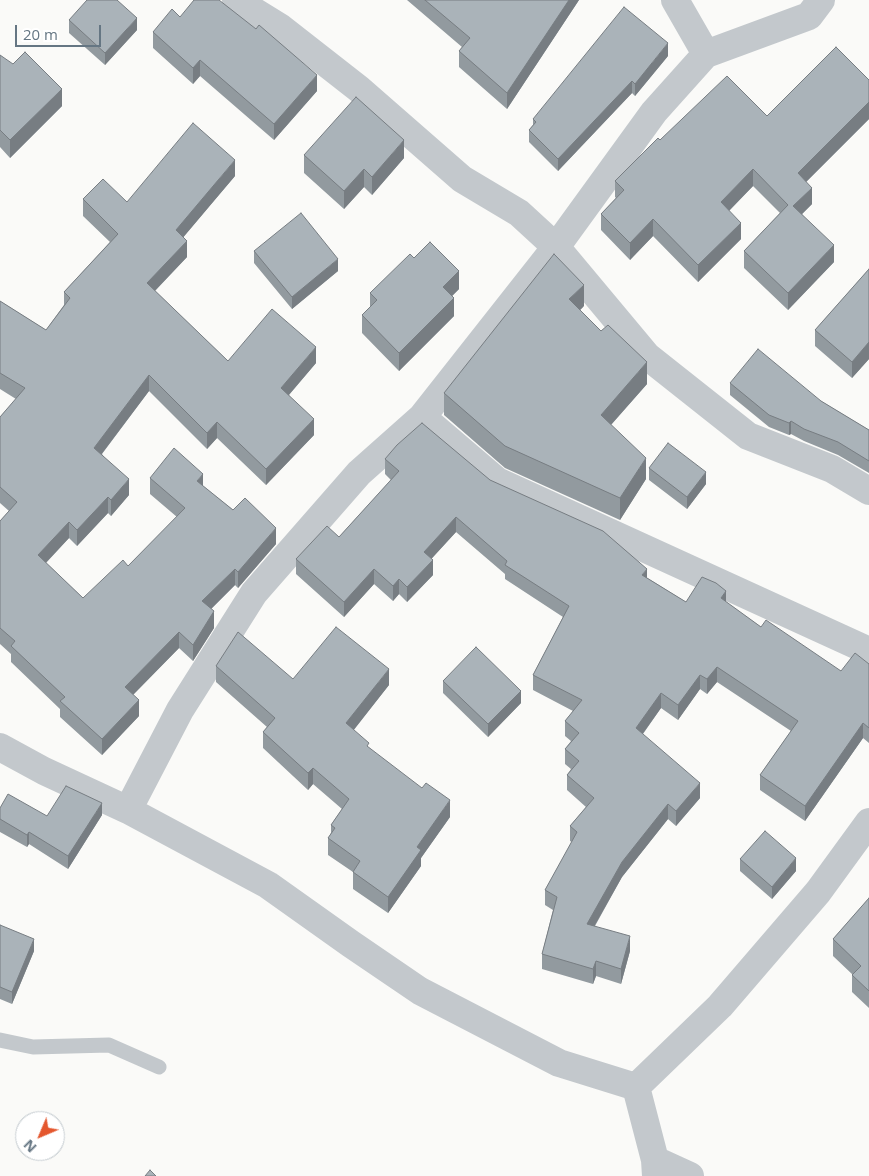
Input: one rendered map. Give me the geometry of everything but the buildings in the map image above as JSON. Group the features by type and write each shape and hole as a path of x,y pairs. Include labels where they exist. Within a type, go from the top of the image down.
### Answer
{"street":[{"path":"239,0 281,28 359,89 462,179 519,213 556,247 647,356 748,436 832,469 869,491"},
{"path":"674,0 706,54"},
{"path":"128,810 180,710 254,593 359,473 422,417 556,247 654,112 706,54 809,16 821,0"},
{"path":"422,417 497,481 869,651"},
{"path":"0,747 44,771 128,810 268,885 420,991 559,1063 636,1088"},
{"path":"636,1088 720,1006 818,892 869,822"},
{"path":"636,1088 655,1168 676,1169 690,1176"}],"lane":[{"path":"0,1040 33,1047 109,1044 159,1067"}]}
